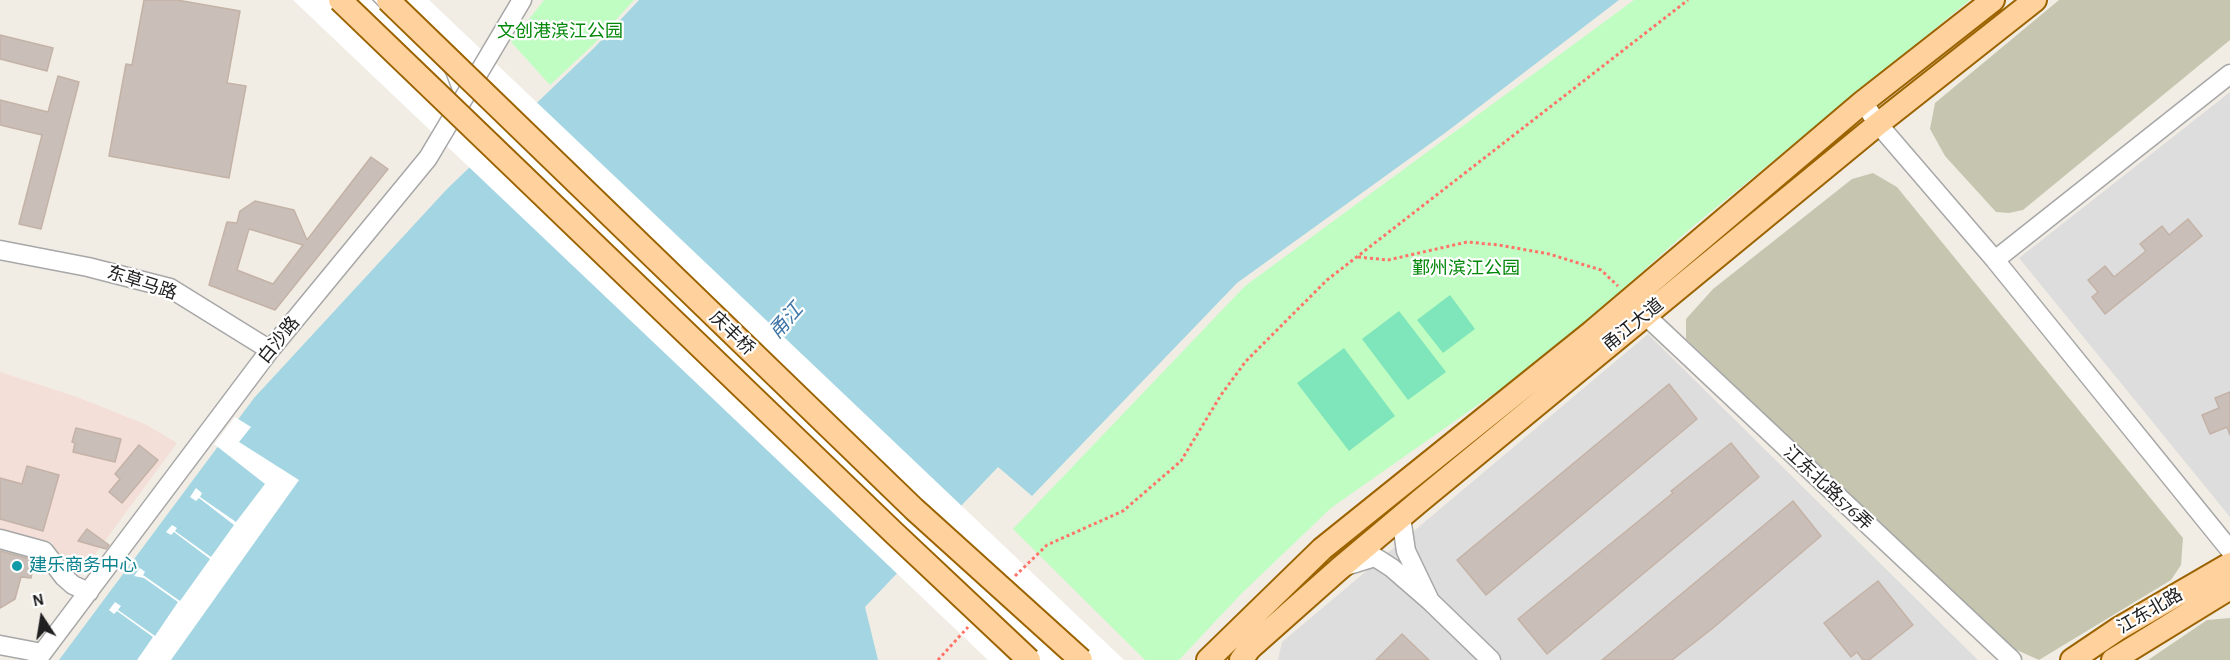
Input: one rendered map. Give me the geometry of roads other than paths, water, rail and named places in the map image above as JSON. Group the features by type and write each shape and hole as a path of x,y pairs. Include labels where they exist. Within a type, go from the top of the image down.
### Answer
{"main road":[{"name":"庆丰桥","path":"340,0 884,524 1029,660"},
{"name":"庆丰桥","path":"388,0 906,501 1081,660"},
{"name":"甬江大道","path":"1208,660 1322,549 1592,332 1863,102 1993,0"},
{"name":"甬江大道","path":"1241,660 1339,569 1401,517 1878,124 2035,0"},
{"name":"江东北路","path":"2072,660 2118,629 2230,564"},
{"name":"江东北路","path":"2113,660 2230,588"},
{"path":"1264,660 1266,651 1284,619"}],"street":[{"path":"359,0 438,78 444,90 447,114 442,134"},
{"name":"白沙路","path":"39,657 270,350 428,159 517,7"},
{"path":"1995,260 2230,74"},
{"path":"1863,102 1878,124 1995,260 2230,550"},
{"name":"东草马路","path":"0,250 88,267 170,288 270,350"},
{"name":"江东北路576弄","path":"1645,315 2012,660"},
{"path":"1401,517 1407,551 1430,602"},
{"path":"0,539 44,551 73,585 89,592"},
{"path":"1339,569 1375,557 1392,568 1491,660"},
{"path":"0,645 39,657"}],"water":[{"name":"甬江","path":"639,0 1619,0 1445,133 1237,283 1032,496 998,467 865,607 878,660 59,660 254,398 447,189 594,48"}],"place":[{"name":"建乐商务中心","path":"17,566"}],"park label":[{"name":"文创港滨江公园","path":"560,32"},
{"name":"鄞州滨江公园","path":"1466,269"}]}
